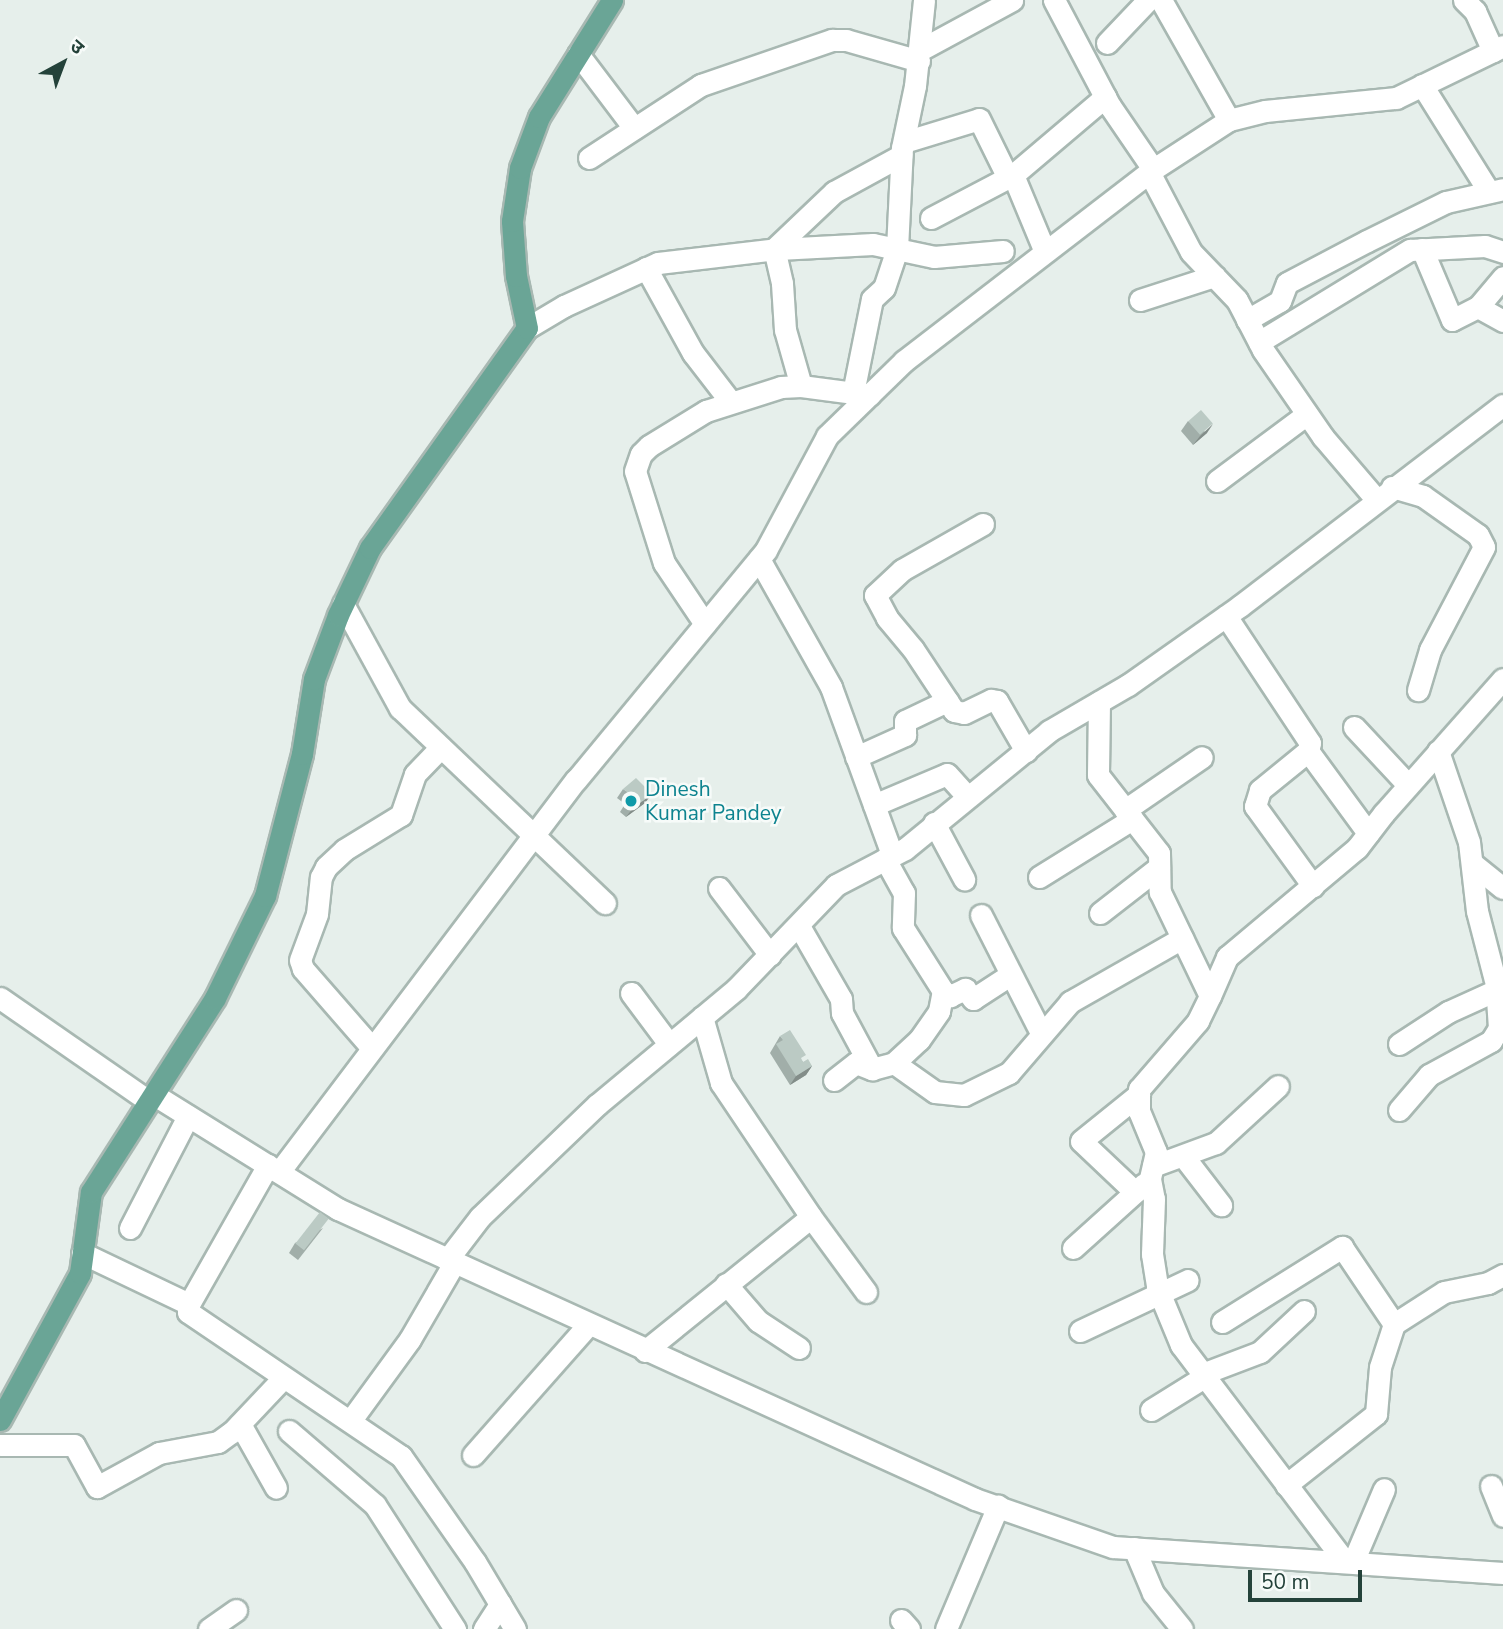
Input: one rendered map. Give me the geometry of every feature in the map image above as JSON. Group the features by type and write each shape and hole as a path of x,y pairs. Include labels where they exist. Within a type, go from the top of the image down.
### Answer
{"main road":[{"path":"0,1420 79,1273 91,1192 215,998 265,896 302,754 314,679 343,604 370,548 527,328 516,276 512,221 520,168 539,117 612,0"}],"street":[{"path":"861,394 872,299 884,288 897,249 903,149 925,0"},
{"path":"589,158 708,82 767,65 832,40 846,40 919,55 1012,0"},
{"path":"1054,0 1105,97 1151,170 1191,252 1237,300 1259,342 1323,437 1384,493 1423,496 1478,535 1484,547 1430,650 1418,690"},
{"path":"1107,43 1148,0"},
{"path":"1161,0 1229,120"},
{"path":"515,1629 410,1467 391,1448 192,1316 189,1304 273,1169 372,1048 533,836 759,559 827,436 861,394 1151,170 1229,120 1265,111 1396,98 1498,48 1475,11 1464,0"},
{"path":"578,54 634,128"},
{"path":"1247,320 1277,304 1283,298 1284,286 1298,277 1428,210 1463,197 1496,190 1422,85"},
{"path":"931,218 1011,177 1105,97"},
{"path":"774,249 834,192 903,149 979,119 1011,177 1045,252"},
{"path":"527,328 564,306 658,263 774,249 873,244 934,257 1003,251"},
{"path":"1259,342 1410,250 1485,246 1503,253"},
{"path":"774,249 782,283 785,330 801,386"},
{"path":"1422,249 1452,320 1478,307 1503,277"},
{"path":"646,268 693,353 730,401"},
{"path":"1140,300 1214,276"},
{"path":"1478,307 1503,321"},
{"path":"705,624 664,564 635,471 637,462 649,446 706,411 730,401 781,387 801,386 861,394"},
{"path":"351,1420 410,1339 450,1261 480,1217 598,1104 702,1017 769,956 836,885 888,857 1049,731 1128,685 1226,615 1503,405"},
{"path":"1217,481 1307,414"},
{"path":"983,524 902,570 875,595 887,618 913,649 958,714 991,700 997,701 1026,751"},
{"path":"759,559 831,687 874,805 888,857 904,893 903,928 943,991 950,996 965,989 973,999 1010,975"},
{"path":"343,604 394,701 605,903"},
{"path":"1226,615 1310,743 1308,751 1260,790 1255,806 1313,886"},
{"path":"1146,1179 1156,1152 1139,1111 1139,1089 1198,1021 1227,957 1357,848 1408,785 1503,679"},
{"path":"856,757 905,735 905,721 947,701"},
{"path":"1099,702 1098,775 1158,853 1160,892 1210,996"},
{"path":"1354,727 1408,785"},
{"path":"372,1048 303,969 300,960 317,914 321,877 326,867 344,850 401,815 415,774 441,747"},
{"path":"1308,751 1368,833"},
{"path":"1399,1110 1429,1075 1500,1041 1500,989 1477,911 1473,864 1464,821 1438,751"},
{"path":"1039,877 1202,757"},
{"path":"874,805 947,774 968,797"},
{"path":"934,823 964,878"},
{"path":"1473,864 1503,888"},
{"path":"1100,913 1159,867"},
{"path":"719,888 769,956"},
{"path":"981,915 1041,1033"},
{"path":"799,926 841,999 842,1013 872,1069"},
{"path":"894,1063 935,1092 959,1096 1005,1076 1070,1002 1182,938"},
{"path":"1399,1044 1448,1012 1500,989"},
{"path":"834,1080 856,1063 872,1069 894,1063 919,1040 939,1011 943,991"},
{"path":"631,993 669,1044"},
{"path":"0,998 151,1097 188,1116 338,1209 645,1351 998,1507 1113,1547 1503,1573"},
{"path":"702,1017 721,1083 811,1217 866,1292"},
{"path":"1073,1248 1146,1179 1221,1140 1278,1086"},
{"path":"1139,1094 1081,1141 1146,1179 1154,1199 1152,1254 1160,1295 1181,1345 1286,1485 1349,1562"},
{"path":"130,1228 188,1116"},
{"path":"1184,1157 1221,1205"},
{"path":"645,1351 811,1217"},
{"path":"1222,1322 1342,1247 1394,1324"},
{"path":"82,1254 189,1304"},
{"path":"1080,1331 1188,1280"},
{"path":"1286,1485 1376,1414 1380,1367 1394,1324 1444,1292 1500,1282"},
{"path":"726,1284 758,1321 799,1348"},
{"path":"1151,1410 1203,1375 1260,1352 1304,1311"},
{"path":"472,1455 588,1325"},
{"path":"0,1445 74,1445 92,1484 97,1487 159,1453 218,1442 240,1424 283,1378"},
{"path":"240,1424 276,1488"},
{"path":"289,1431 358,1487 375,1505 455,1629"},
{"path":"1492,1486 1503,1516"},
{"path":"1349,1562 1384,1489"},
{"path":"946,1629 998,1507"},
{"path":"1134,1548 1155,1597 1182,1629"},
{"path":"484,1629 500,1604"},
{"path":"209,1629 236,1610"}],"building":[{"path":"1201,410 1213,424 1200,435 1188,421"},
{"path":"636,778 652,794 633,808 626,803 633,796 623,789"},
{"path":"790,1030 806,1055 801,1058 803,1062 808,1059 812,1066 796,1076 776,1044 783,1040 780,1036"},
{"path":"320,1212 329,1219 304,1250 295,1244"}],"place":[{"name":"Dinesh Kumar Pandey","path":"631,801"}]}
